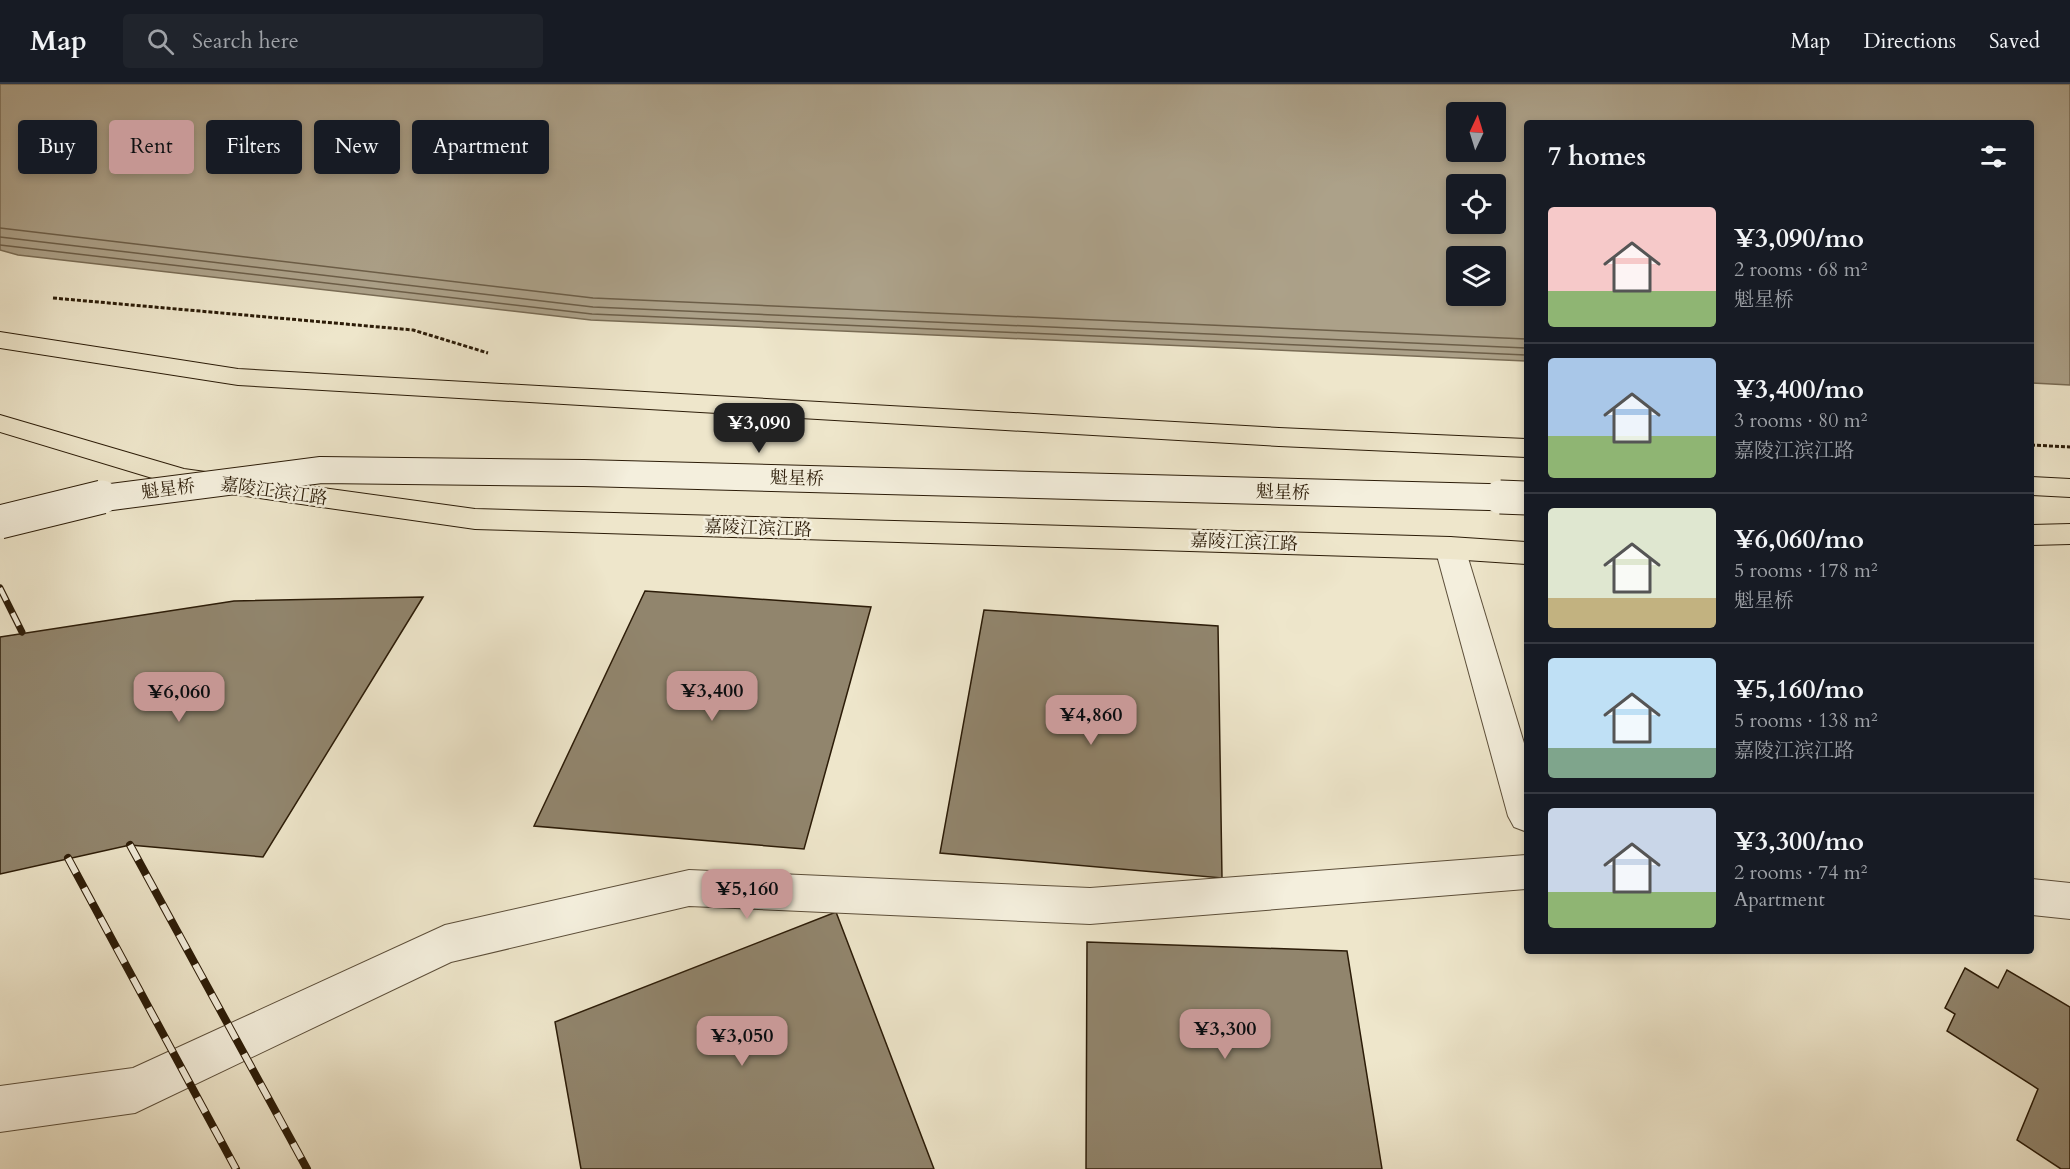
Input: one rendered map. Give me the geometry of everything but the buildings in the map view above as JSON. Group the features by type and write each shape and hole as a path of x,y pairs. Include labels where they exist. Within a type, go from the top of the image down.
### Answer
{"main road":[{"path":"0,340 238,377 1268,437 1524,448"},
{"name":"嘉陵江滨江路","path":"0,423 182,478 475,519 1450,548 1524,553"},
{"name":"魁星桥","path":"0,522 103,497 321,470 584,473 1524,498"},
{"path":"2034,486 2070,488"},
{"path":"2034,535 2070,534"},
{"path":"1450,548 1524,806"},
{"path":"0,1109 135,1090 446,944 689,888 1090,906 1524,872"},
{"path":"2034,897 2070,901"}],"path":[{"path":"53,298 413,330 496,356"},
{"path":"2034,445 2070,447"}],"water":[{"path":"0,84 2070,84 2070,385 2034,383 2034,120 1524,120 1524,361 591,320 18,255 0,250"}],"railway":[{"path":"0,588 22,632"},
{"path":"130,845 307,1169"},
{"path":"68,858 236,1169"}]}
